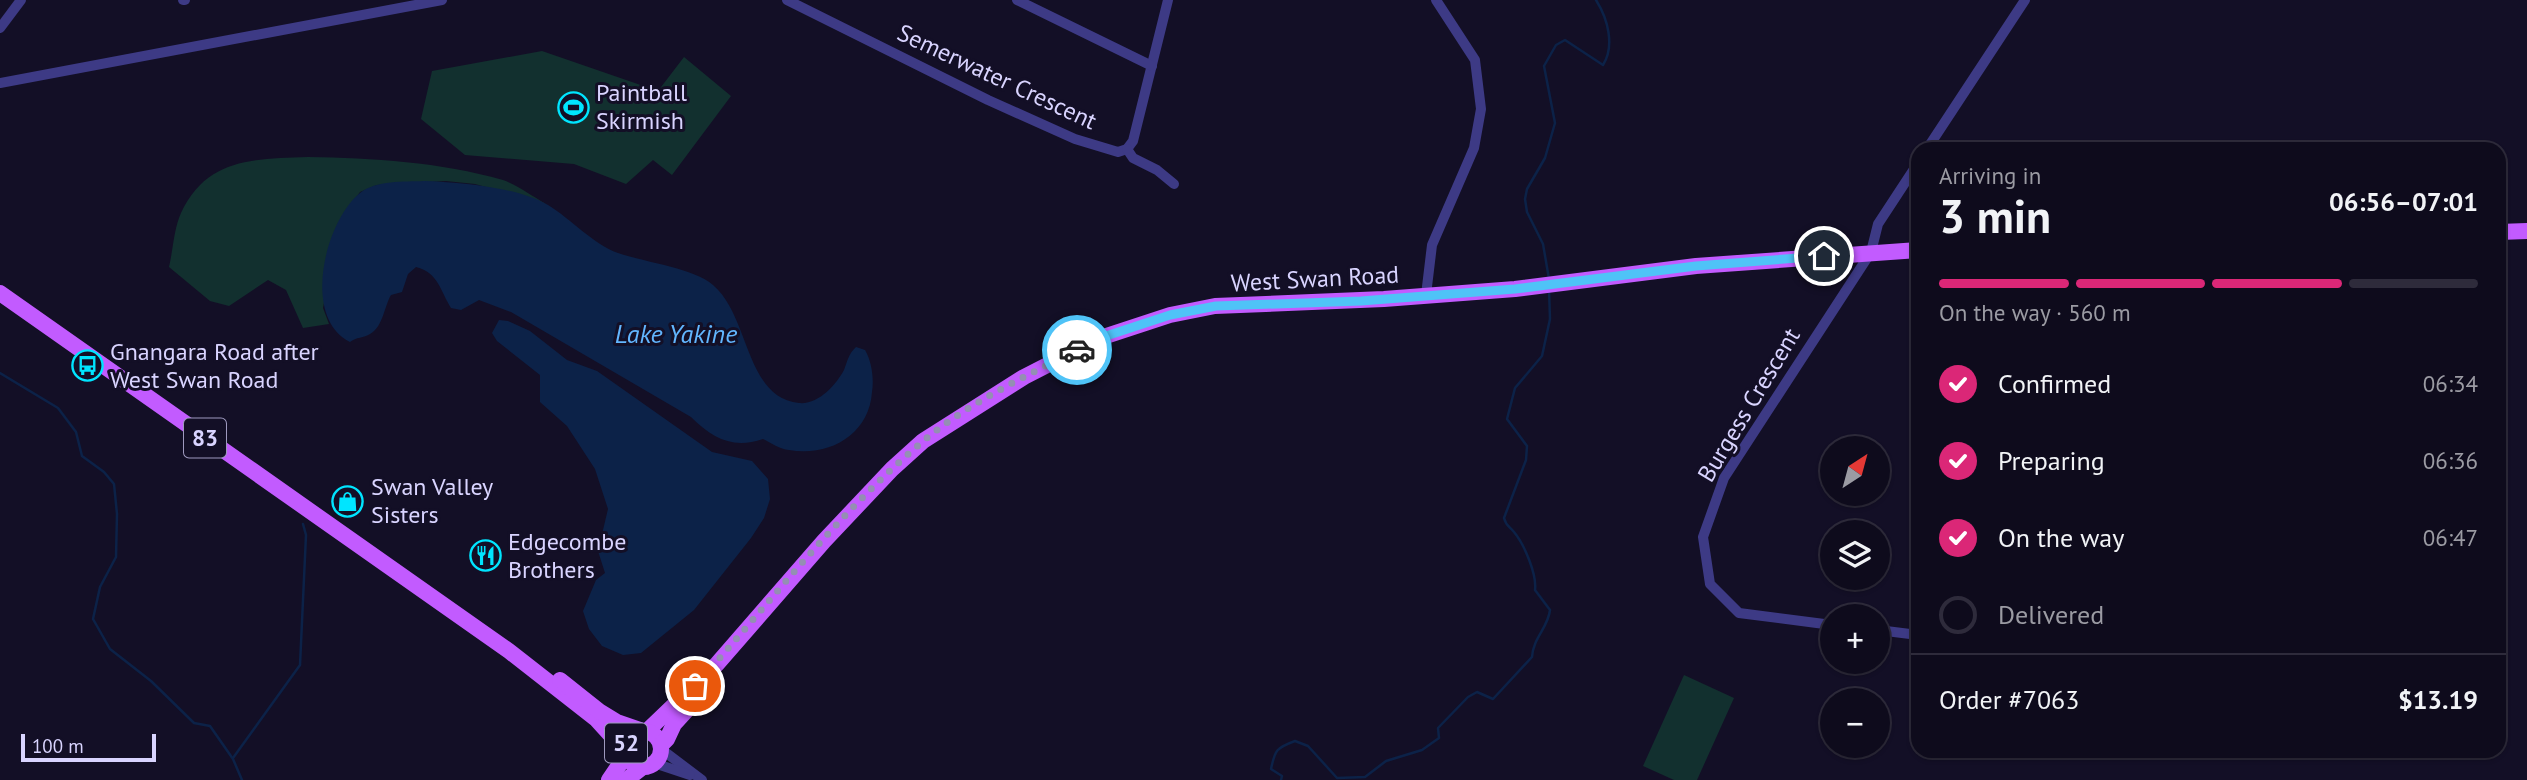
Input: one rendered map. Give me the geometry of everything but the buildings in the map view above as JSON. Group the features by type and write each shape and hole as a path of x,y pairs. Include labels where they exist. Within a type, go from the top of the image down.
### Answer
{"main road":[{"path":"2506,232 2527,231"},
{"name":"West Swan Road","path":"645,731 717,664 772,599 892,469 923,441 1024,377 1100,338 1182,313 1216,306 1293,304 1515,289 1696,266 1911,250"},
{"name":"83","path":"0,293 509,650 596,719 626,753"},
{"name":"83","path":"509,650 565,683 615,721 645,731"},
{"name":"West Swan Road","path":"626,780 655,756 667,740 674,724 716,677 717,664"},
{"name":"52","path":"608,780 626,753 628,739 645,731 656,736 655,756 633,764 626,753"}],"street":[{"path":"0,28 21,0"},
{"path":"0,83 442,0"},
{"path":"1017,0 1152,65"},
{"path":"1168,0 1133,141 1127,149 1133,158 1157,170 1174,184"},
{"path":"1426,295 1432,245 1474,148 1482,109 1475,60 1436,0"},
{"path":"1932,142 2025,0"},
{"name":"Semerwater Crescent","path":"794,1 988,100 1075,139 1118,152 1127,149"},
{"name":"Burgess Crescent","path":"1820,623 1739,613 1710,584 1703,537 1724,478 1871,252 1878,224 1911,174"},
{"path":"1890,632 1911,634"},
{"path":"655,756 700,778"},
{"path":"655,756 700,778"}],"green space":[{"name":"Paintball Skirmish","path":"542,51 658,91 684,57 731,96 672,175 653,160 626,184 574,164 465,155 421,119 432,71"},
{"path":"308,157 382,160 455,169 503,180 546,204 475,184 446,181 377,185 360,192 339,223 323,308 329,324 303,328 286,290 268,280 229,306 210,301 169,267 181,213 204,181 219,171 251,161"},
{"path":"1684,675 1734,698 1697,780 1674,780 1643,766"}],"water":[{"name":"Lake Yakine","path":"424,181 488,187 535,199 557,211 609,249 704,279 725,299 758,372 768,387 781,398 799,403 813,401 831,388 841,376 856,347 865,350 871,365 873,382 869,407 863,420 844,440 818,450 786,449 763,439 742,443 724,440 707,431 691,417 511,312 479,300 461,310 451,308 434,278 416,267 408,274 402,292 391,295 381,322 374,331 350,342 335,330 326,313 322,292 329,246 337,225 348,206 367,189 390,182"},
{"path":"499,320 530,331 567,360 597,371 712,452 752,461 768,479 770,499 764,518 751,538 694,610 641,653 623,655 602,646 589,629 583,611 596,580 605,573 598,551 608,509 595,469 567,426 540,402 540,375 497,341 492,333"}],"waterway":[{"path":"1549,279 1543,244 1527,212 1525,199 1527,189 1545,158 1555,123 1544,66 1556,45 1565,40 1603,65 1607,58 1609,41 1604,16 1596,0"},
{"path":"1281,780 1282,776 1271,769 1274,758 1277,750 1295,741 1308,746 1337,778 1365,777 1386,761 1422,750 1439,738 1438,728 1468,697 1477,692 1493,699 1532,657 1550,610 1535,590 1534,576 1526,551 1504,518 1526,460 1527,446 1507,419 1515,388 1542,356 1550,319 1549,289"},
{"path":"0,373 58,408 76,432 82,456 104,472 114,484 117,514 116,557 100,587 93,619 110,649 151,681 194,723 210,726 233,759 242,780"},
{"path":"233,758 300,665 306,535 303,524"}],"way so far":[{"path":"695,686 824,541 892,469 923,441 1024,377 1077,350"}],"place":[{"name":"Paintball Skirmish","path":"573,107"},
{"name":"Gnangara Road after West Swan Road","path":"87,366"},
{"name":"Swan Valley Sisters","path":"348,501"},
{"name":"Edgecombe Brothers","path":"485,556"}],"route":[{"path":"1077,350 1100,338 1170,315 1216,306 1361,301 1515,289 1696,266 1824,256"}]}
